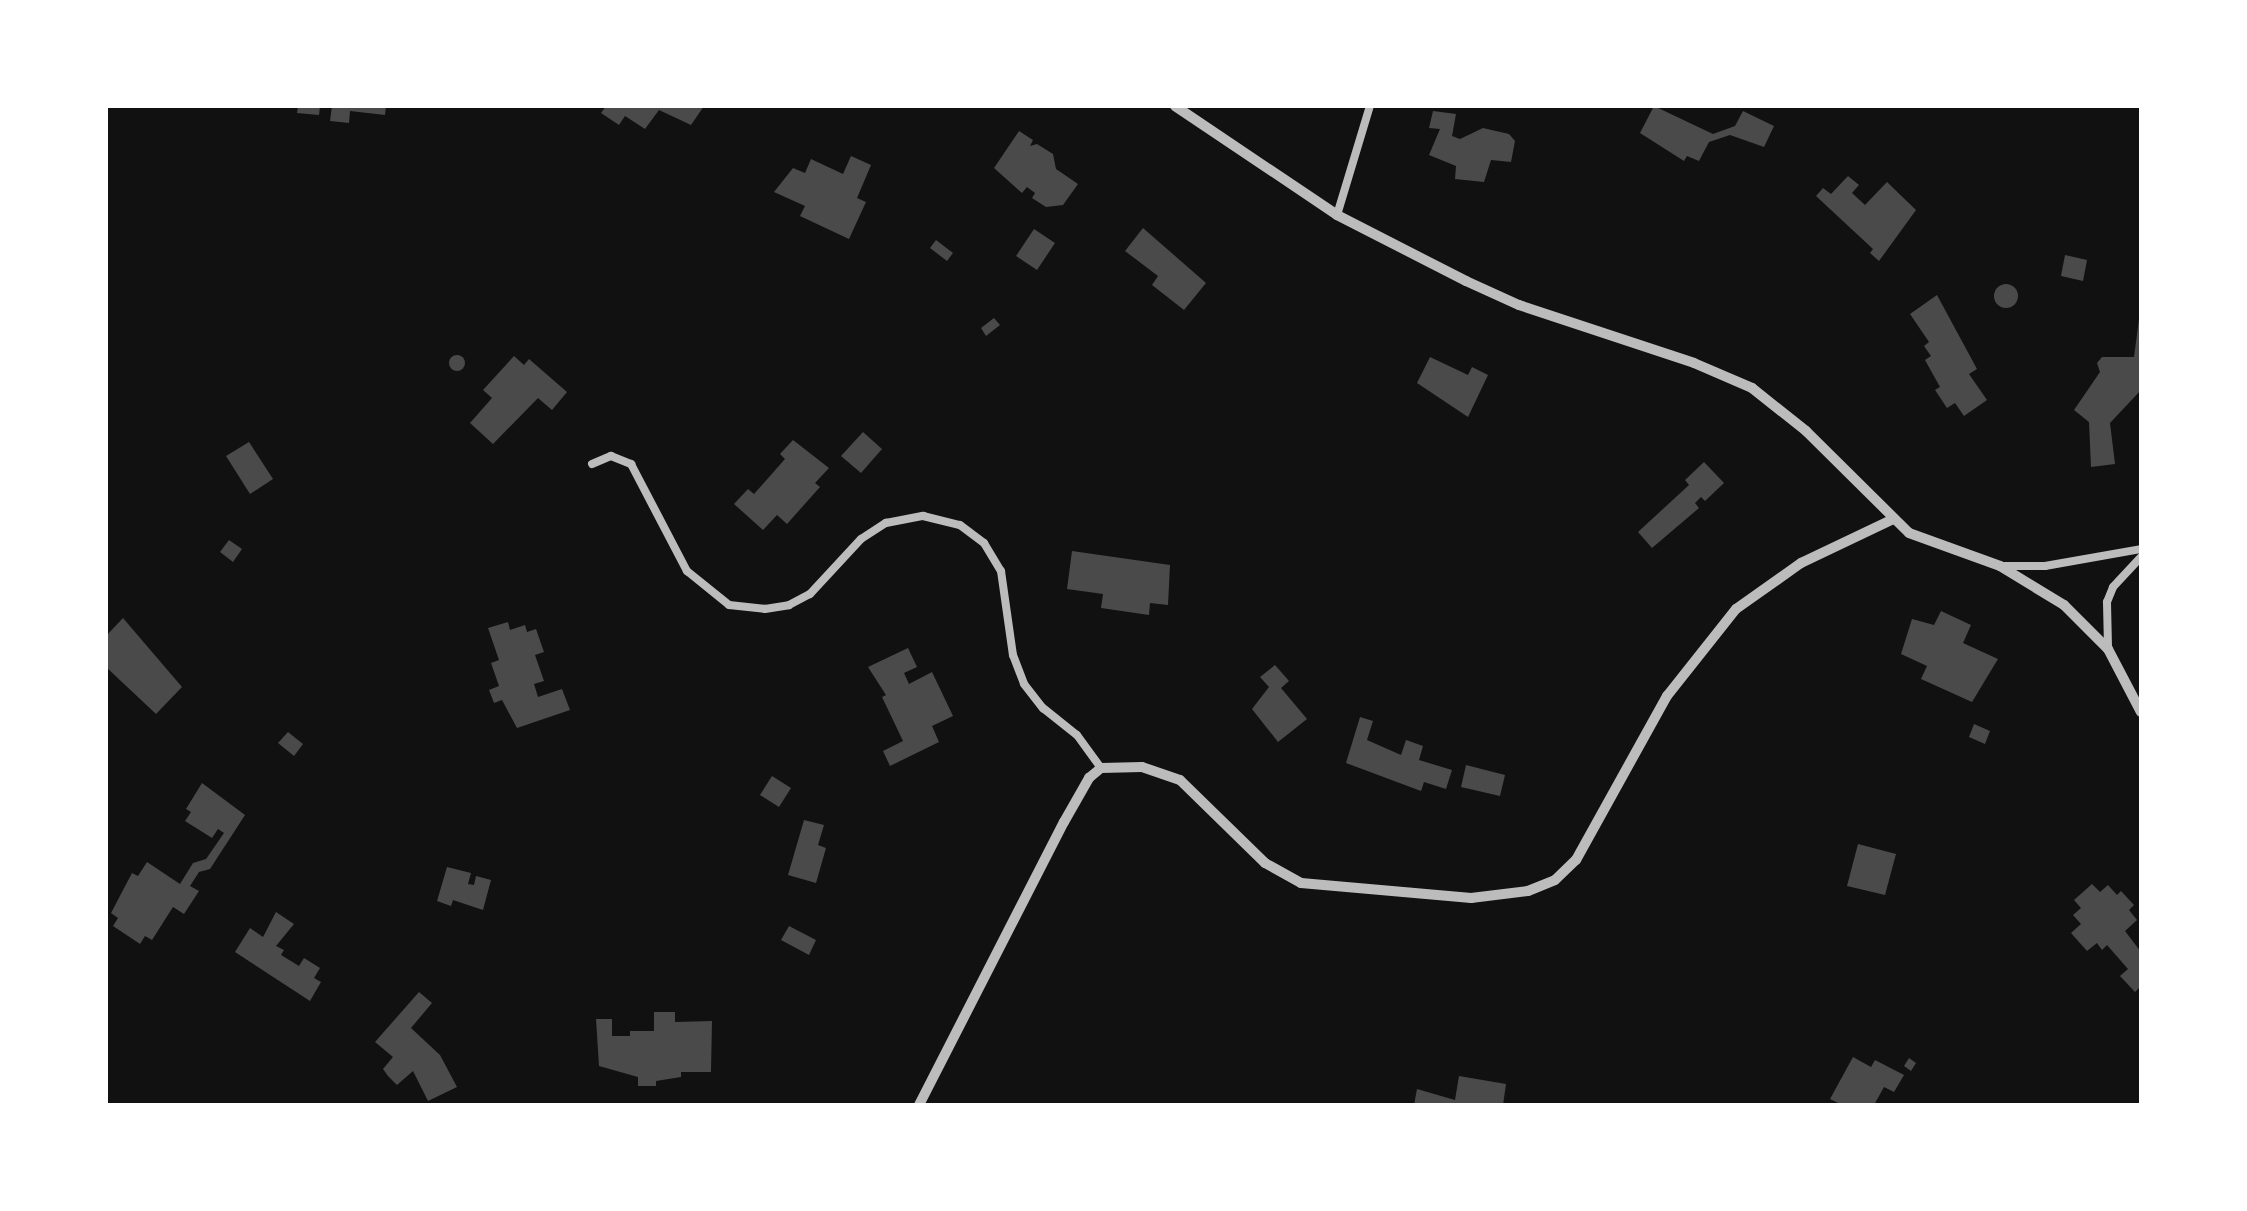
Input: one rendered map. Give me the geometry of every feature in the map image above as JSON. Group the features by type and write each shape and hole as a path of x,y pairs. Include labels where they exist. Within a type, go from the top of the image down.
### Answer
{"street":[{"path":"1175,106 1337,215 1519,305 1694,363 1752,388 1806,431 1891,520 1909,533 2000,566 2064,605 2108,649 2141,712"},
{"path":"1337,215 1370,106"},
{"path":"592,464 611,456 631,464 687,571 729,605 765,609 789,605 810,594 861,539 886,523 923,516 960,525 984,543 1001,571 1013,655 1024,684 1043,708 1077,735 1101,768"},
{"path":"919,1105 1064,822 1089,778 1101,768 1142,767 1180,780 1265,863 1301,883 1471,898 1528,891 1555,880 1576,860 1667,696 1736,609 1801,563 1891,520"},
{"path":"2000,566 2045,566 2141,549"},
{"path":"2108,649 2107,602 2113,587 2141,557"}],"building":[{"path":"298,106 320,106 319,115 297,113"},
{"path":"332,106 386,106 385,115 350,111 349,123 330,121"},
{"path":"606,106 704,106 691,125 659,110 645,129 625,116 619,125 601,113"},
{"path":"1654,106 1713,134 1735,126 1743,111 1774,126 1764,147 1730,135 1709,142 1699,161 1687,156 1684,161 1640,133"},
{"path":"1433,111 1456,114 1452,136 1460,139 1483,128 1509,134 1515,141 1511,162 1491,160 1484,182 1455,179 1456,166 1429,155 1440,129 1429,128"},
{"path":"1019,131 1033,140 1030,146 1037,144 1053,154 1056,169 1078,184 1063,205 1046,207 1032,198 1035,193 1027,187 1022,193 994,168"},
{"path":"851,156 871,165 857,198 866,202 849,239 800,216 805,206 774,192 793,168 805,173 811,159 843,174"},
{"path":"1848,176 1859,185 1852,193 1865,205 1887,182 1916,210 1879,261 1870,253 1873,249 1816,196 1823,188 1831,194"},
{"path":"1143,228 1206,283 1184,310 1152,285 1158,276 1125,251"},
{"path":"1034,229 1055,243 1037,270 1016,256"},
{"path":"936,240 953,253 947,261 930,248"},
{"path":"2065,255 2087,260 2083,281 2061,276"},
{"path":"2006,284 2014,288 2018,296 2014,304 2006,308 1998,304 1994,296 1998,288"},
{"path":"1937,295 1977,369 1969,374 1987,400 1964,416 1955,403 1947,408 1935,390 1940,387 1925,360 1931,356 1924,346 1929,342 1910,314"},
{"path":"994,318 1000,325 986,336 981,328"},
{"path":"2139,319 2141,390 2110,423 2115,464 2091,467 2089,422 2074,410 2100,372 2097,363 2102,357 2134,357"},
{"path":"457,355 465,363 457,371 449,363"},
{"path":"514,356 524,365 529,359 567,392 552,410 538,398 493,444 470,423 492,398 483,390"},
{"path":"1430,357 1468,375 1472,367 1488,375 1468,417 1417,383"},
{"path":"863,432 882,449 861,473 841,456"},
{"path":"793,440 829,468 815,483 820,487 787,524 777,515 763,530 734,504 748,489 754,494 785,459 780,454"},
{"path":"249,442 273,479 250,494 226,456"},
{"path":"1704,462 1724,483 1705,501 1701,497 1695,503 1699,508 1652,548 1638,532 1689,485 1685,480"},
{"path":"229,540 242,549 233,562 220,552"},
{"path":"1072,551 1170,565 1168,605 1150,603 1149,615 1101,608 1103,594 1067,589"},
{"path":"1941,611 1971,625 1963,643 1998,659 1972,702 1921,679 1927,666 1901,654 1912,619 1934,625"},
{"path":"123,618 182,687 156,714 106,667 106,636"},
{"path":"508,622 510,630 525,625 527,632 536,629 544,652 535,655 544,681 534,684 538,697 562,689 570,710 517,728 502,700 494,703 489,690 499,686 491,663 499,660 488,628"},
{"path":"908,648 917,667 904,673 909,684 932,672 953,716 932,726 939,742 890,766 883,751 903,741 882,697 886,695 868,667"},
{"path":"1275,665 1289,681 1281,688 1307,719 1278,742 1252,709 1269,687 1260,677"},
{"path":"1360,717 1373,721 1367,740 1401,755 1406,740 1423,746 1419,760 1452,770 1446,789 1424,782 1421,791 1346,763"},
{"path":"1974,724 1990,731 1985,744 1969,737"},
{"path":"288,732 303,744 294,756 278,743"},
{"path":"1466,765 1505,775 1500,796 1461,787"},
{"path":"772,776 791,788 779,807 760,795"},
{"path":"202,783 245,815 210,869 199,872 190,886 199,891 184,914 173,907 152,940 145,936 140,944 113,926 118,918 111,913 132,873 138,876 147,862 180,884 193,863 206,859 224,833 218,829 212,838 185,821 191,812 186,809"},
{"path":"804,820 824,825 818,845 826,848 816,883 788,875"},
{"path":"1858,844 1896,854 1885,895 1847,886"},
{"path":"447,867 471,873 468,884 474,885 476,876 491,880 483,910 453,900 451,906 437,901"},
{"path":"2092,884 2100,892 2108,885 2117,895 2121,891 2134,905 2129,910 2137,920 2125,931 2141,952 2141,986 2135,992 2120,976 2128,969 2107,945 2102,950 2097,943 2087,951 2071,933 2081,924 2073,915 2081,908 2074,900"},
{"path":"276,912 294,924 276,946 284,950 281,955 299,966 304,958 320,968 314,978 321,982 310,1001 235,952 250,928 263,937"},
{"path":"789,926 816,940 809,955 781,940"},
{"path":"419,992 432,1003 411,1028 440,1055 457,1087 428,1101 413,1071 397,1085 388,1076 383,1069 393,1057 375,1042"},
{"path":"654,1012 675,1012 675,1022 712,1021 711,1072 681,1072 681,1077 656,1081 656,1086 638,1086 638,1077 599,1066 596,1019 612,1019 612,1036 630,1036 630,1031 654,1031"},
{"path":"1853,1057 1871,1067 1875,1060 1904,1075 1894,1092 1884,1087 1874,1105 1842,1105 1830,1099"},
{"path":"1909,1058 1916,1063 1911,1071 1904,1066"},
{"path":"1459,1076 1506,1084 1503,1105 1414,1105 1417,1089 1455,1100"}]}
